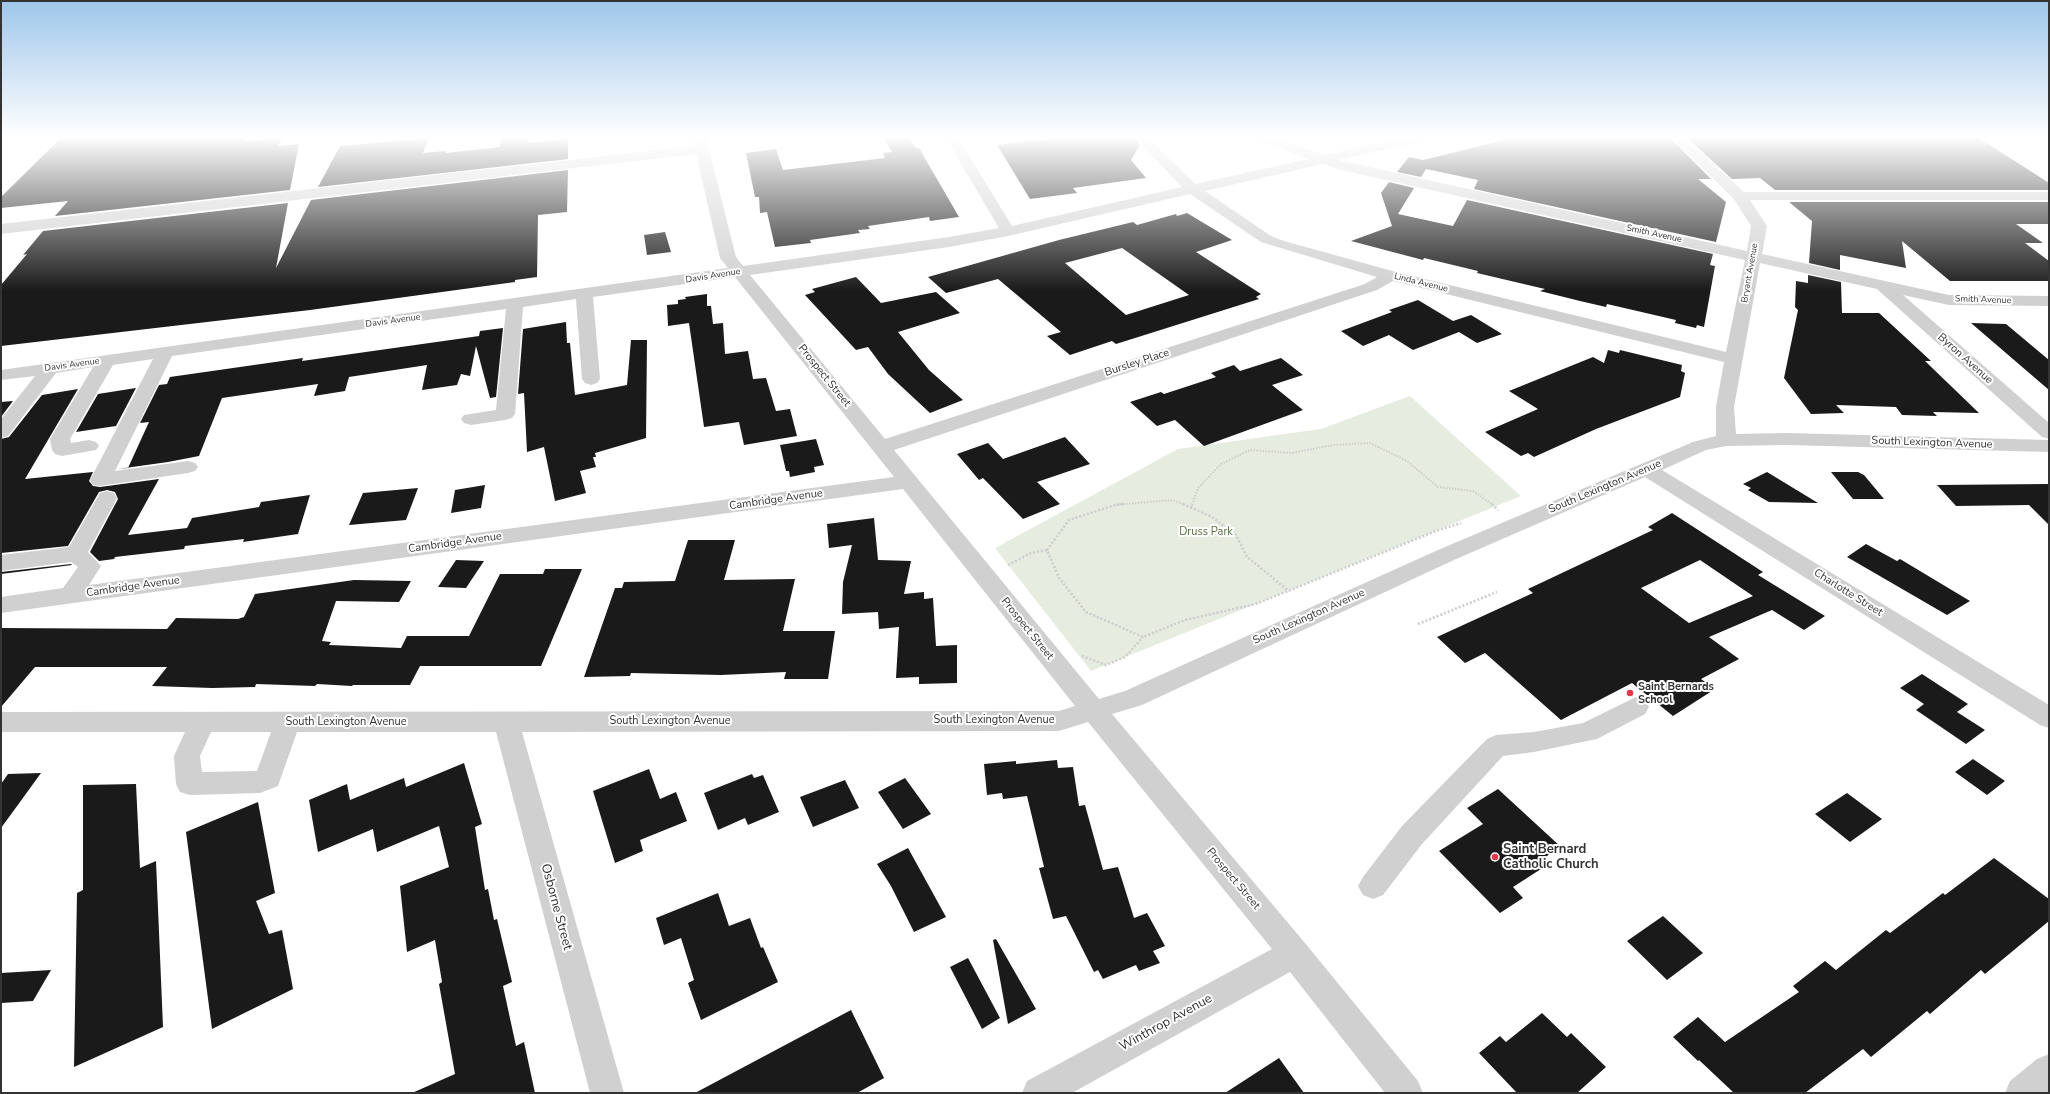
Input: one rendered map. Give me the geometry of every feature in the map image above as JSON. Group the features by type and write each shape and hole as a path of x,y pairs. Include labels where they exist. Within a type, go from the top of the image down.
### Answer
{"street":[{"path":"1,229 326,189"},
{"name":"Prospect Street","path":"711,189 728,258 1093,710 1294,953 1406,1093"},
{"path":"983,189 1008,231"},
{"name":"Davis Avenue","path":"1,375 949,242 1008,231 1187,189"},
{"name":"Linda Avenue","path":"1193,189 1266,239 1304,252 1391,276 1734,359"},
{"name":"Smith Avenue","path":"1447,189 1961,301 2049,301"},
{"name":"Bryant Avenue","path":"1726,440 1725,408 1759,226 1740,196 1732,189"},
{"path":"1740,196 2049,196"},
{"name":"Bursley Place","path":"882,447 1371,287 1391,276"},
{"name":"Byron Avenue","path":"1881,284 2049,433"},
{"path":"584,294 591,379"},
{"path":"471,419 506,414 515,304"},
{"path":"165,352 100,480 188,467"},
{"path":"89,446 62,450 60,439 106,361"},
{"path":"1,432 50,368"},
{"name":"South Lexington Avenue","path":"1,722 1059,721 1133,698 1439,558 1700,446 1726,440 1787,438 2049,446"},
{"name":"Charlotte Street","path":"1646,469 2049,718"},
{"name":"Cambridge Avenue","path":"1,605 908,482"},
{"path":"76,554 107,498"},
{"path":"1,563 76,554 90,566 71,595"},
{"path":"1373,886 1412,834 1496,746 1534,742 1588,732 1636,707"},
{"name":"Osborne Street","path":"506,721 607,1093"},
{"path":"202,722 187,756 190,784 260,782 268,778 288,722"},
{"name":"Winthrop Avenue","path":"1039,1093 1294,953"},
{"path":"2022,1093 2049,1070"}],"path":[{"path":"1191,508 1198,488 1221,464 1250,450 1292,453 1333,445 1370,443 1407,461 1438,487 1473,491 1490,502 1499,512"},
{"path":"1013,571 1008,565 1032,553 1047,550 1069,520 1115,505 1173,500 1212,517 1236,535 1247,557 1289,591"},
{"path":"1493,514 1506,509"},
{"path":"1078,654 1106,665 1125,657 1143,636 1185,620 1256,604 1436,531 1466,522"},
{"path":"1047,550 1059,578 1086,612 1143,636"},
{"path":"1418,624 1496,592"}],"green space":[{"name":"Druss Park","path":"1410,396 1521,496 1091,671 995,548 1178,449 1321,429"}],"building":[{"path":"9,189 290,189 55,216 68,201 1,208 1,197"},
{"path":"405,189 568,189 567,212 538,215 537,277 515,280 515,282 310,310 1,346 1,285 27,254 23,255 43,231 288,203 276,268 311,200"},
{"path":"753,189 943,189 959,217 930,221 929,217 868,226 870,229 858,230 860,233 810,240 811,243 775,247 767,212 760,213 759,197 755,197"},
{"path":"1024,189 1074,189 1077,193 1030,199"},
{"path":"1384,189 1413,189 1398,214 1453,226 1467,200 1713,254 1710,265 1715,266 1704,327 1697,325 1696,328 1675,323 1676,320 1607,304 1606,307 1580,301 1540,291 1545,289 1477,273 1478,271 1424,258 1423,260 1351,241 1392,226 1381,193"},
{"path":"1474,189 1710,189 1726,202 1716,242"},
{"path":"1774,189 2049,189 2049,190"},
{"path":"1789,202 2049,202 2049,224 2016,224 2043,243 2025,243 2049,261 2049,281 1950,281 1902,241 1906,268 1840,255 1840,270 1809,263 1812,221"},
{"path":"1187,213 1232,240 1196,252 1261,294 1256,297 1259,299 1116,344 1112,341 1070,355 1047,336 1061,332 998,279 946,293 928,277 1059,240 1133,222 1137,225 1176,214 1177,216","holes":["1122,248 1189,295 1126,315 1065,263"]},
{"path":"665,232 671,252 647,255 644,235"},
{"path":"1808,275 1841,282 1842,313 1879,313 1931,361 1925,361 1979,413 1933,412 1937,416 1902,415 1896,407 1836,405 1844,413 1811,414 1784,378 1798,310 1795,307 1796,281 1808,283"},
{"path":"856,277 881,303 936,292 960,313 898,332 929,370 963,400 930,413 888,374 868,347 856,350 805,295 815,292 812,289"},
{"path":"707,294 707,306 711,306 713,324 723,323 725,354 748,351 753,379 766,378 776,411 790,409 797,436 744,445 739,422 704,427 689,323 668,326 667,305 678,304 678,300 686,299 685,297"},
{"path":"1418,300 1453,321 1471,315 1502,334 1477,343 1459,332 1413,350 1389,335 1363,346 1341,331 1392,312 1389,310"},
{"path":"566,322 567,343 570,343 575,395 627,385 631,340 647,340 646,438 595,453 596,457 593,457 596,467 580,471 586,493 555,501 544,447 527,452 524,393 518,394 523,329"},
{"path":"1971,323 2006,324 2049,360 2049,390"},
{"path":"503,328 496,397 490,398 476,346 470,376 461,374 457,385 422,390 427,365 349,377 345,391 314,396 318,384 222,398 199,456 128,468 149,422 140,423 159,385 167,384 170,377 303,358 302,361 479,336 480,331"},
{"path":"1608,350 1619,353 1620,350 1682,365 1681,371 1685,373 1680,397 1596,429 1534,457 1528,453 1521,456 1485,432 1538,409 1509,391 1593,357 1604,363"},
{"path":"1281,358 1303,375 1272,385 1303,410 1204,446 1175,420 1157,426 1130,402 1161,392 1164,394 1216,377 1211,373 1234,365 1240,371"},
{"path":"136,388 116,426 76,432 98,394"},
{"path":"78,389 25,479 93,472 89,481 93,486 100,487 159,479 128,535 187,528 192,518 259,507 261,502 310,495 298,534 243,542 244,539 185,546 184,549 115,557 114,559 99,561 90,552 118,499 115,492 107,490 99,492 68,546 1,553 1,439 9,437 42,395"},
{"path":"13,401 1,417 1,402"},
{"path":"1065,437 1090,464 1037,482 1060,504 1023,519 983,478 979,480 957,454 988,443 1003,459"},
{"path":"816,439 824,465 814,467 815,472 790,477 789,471 786,471 780,445"},
{"path":"1767,472 1818,503 1769,502 1748,490 1751,488 1743,484"},
{"path":"1831,472 1858,472 1864,475 1884,499 1853,499"},
{"path":"2049,484 2049,525 2029,505 1956,506 1937,485"},
{"path":"485,485 481,508 451,513 455,490"},
{"path":"418,488 406,520 349,525 363,493"},
{"path":"1672,513 1763,572 1758,575 1825,616 1804,630 1772,610 1709,637 1739,659 1701,679 1715,689 1673,716 1632,683 1561,720 1485,653 1465,663 1437,637 1533,593 1528,589 1653,530 1648,527","holes":["1700,560 1753,596 1689,623 1641,588"]},
{"path":"874,518 878,560 911,561 904,594 924,592 924,599 933,598 936,646 957,645 957,683 919,684 919,677 896,678 899,627 879,629 878,612 842,614 843,582 852,545 829,548 827,524"},
{"path":"688,540 735,540 724,580 795,579 783,631 835,631 828,679 784,679 786,672 721,675 631,673 630,676 584,677 615,588 622,588 624,582 675,581"},
{"path":"1866,544 1897,561 1900,559 1970,601 1947,615 1847,557"},
{"path":"456,560 484,561 466,588 438,587"},
{"path":"72,565 1,574 1,572"},
{"path":"545,569 582,569 541,666 420,666 410,685 352,686 317,684 315,686 256,684 255,687 212,688 152,686 167,667 35,667 1,707 1,628 167,629 176,618 238,619 244,617 255,594 354,580 411,581 399,602 336,601 322,641 331,642 329,645 401,648 407,636 469,636 500,574 543,574"},
{"path":"1922,674 1968,704 1957,712 1985,730 1966,744 1916,710 1924,704 1900,688"},
{"path":"1973,759 2005,781 1987,795 1955,772"},
{"path":"1057,760 1058,768 1073,767 1079,806 1085,805 1103,870 1118,867 1134,918 1147,913 1165,946 1153,951 1160,963 1139,971 1136,965 1103,979 1098,970 1094,972 1066,916 1053,919 1039,868 1044,867 1027,796 1003,799 1002,793 987,795 984,764 1016,761 1016,764"},
{"path":"464,763 482,824 475,827 485,890 488,889 494,920 497,919 512,982 503,986 516,1046 524,1042 535,1093 412,1093 455,1074 439,984 442,982 435,940 407,952 400,886 449,867 439,826 377,852 373,829 318,852 309,800 347,784 350,800 404,778 406,787"},
{"path":"649,769 660,799 676,792 687,821 640,840 643,851 615,863 593,791"},
{"path":"41,773 1,828 1,784 8,774"},
{"path":"752,774 754,778 763,775 779,812 748,825 745,818 718,830 704,793"},
{"path":"905,778 931,814 903,829 878,792"},
{"path":"845,780 859,808 813,827 800,797"},
{"path":"136,784 140,868 156,861 163,1027 74,1067 77,893 83,890 83,785"},
{"name":"Saint Bernard Catholic Church","path":"1498,789 1561,847 1536,863 1541,869 1513,887 1523,898 1500,913 1439,851 1483,824 1467,808"},
{"path":"1847,793 1882,819 1850,842 1815,814"},
{"path":"258,802 275,893 256,901 269,934 282,930 293,989 212,1029 186,832"},
{"path":"908,848 946,917 914,932 891,886 877,864"},
{"path":"1994,858 2049,899 2049,921 1985,974 1981,970 1930,1014 1927,1011 1871,1057 1863,1049 1805,1093 1734,1093 1673,1037 1698,1017 1725,1042 1799,992 1793,986 1825,961 1836,970 1886,930 1890,933 1943,893 1945,895"},
{"path":"718,893 729,926 750,918 761,948 763,947 778,982 701,1020 688,983 694,980 681,938 664,945 656,918"},
{"path":"1663,916 1703,953 1667,980 1627,941"},
{"path":"996,939 1036,1009 1008,1024 993,940"},
{"path":"968,958 1000,1018 982,1029 950,967"},
{"path":"51,970 33,1001 1,1003 1,973"},
{"path":"851,1010 884,1078 857,1093 695,1093"},
{"path":"1542,1013 1567,1037 1571,1033 1606,1067 1577,1093 1517,1093 1479,1053 1500,1036 1506,1042"},
{"path":"1279,1058 1304,1093 1225,1093"}],"place":[{"name":"Saint Bernards School","path":"1630,693"},
{"name":"Saint Bernard Catholic Church","path":"1495,857"}]}
